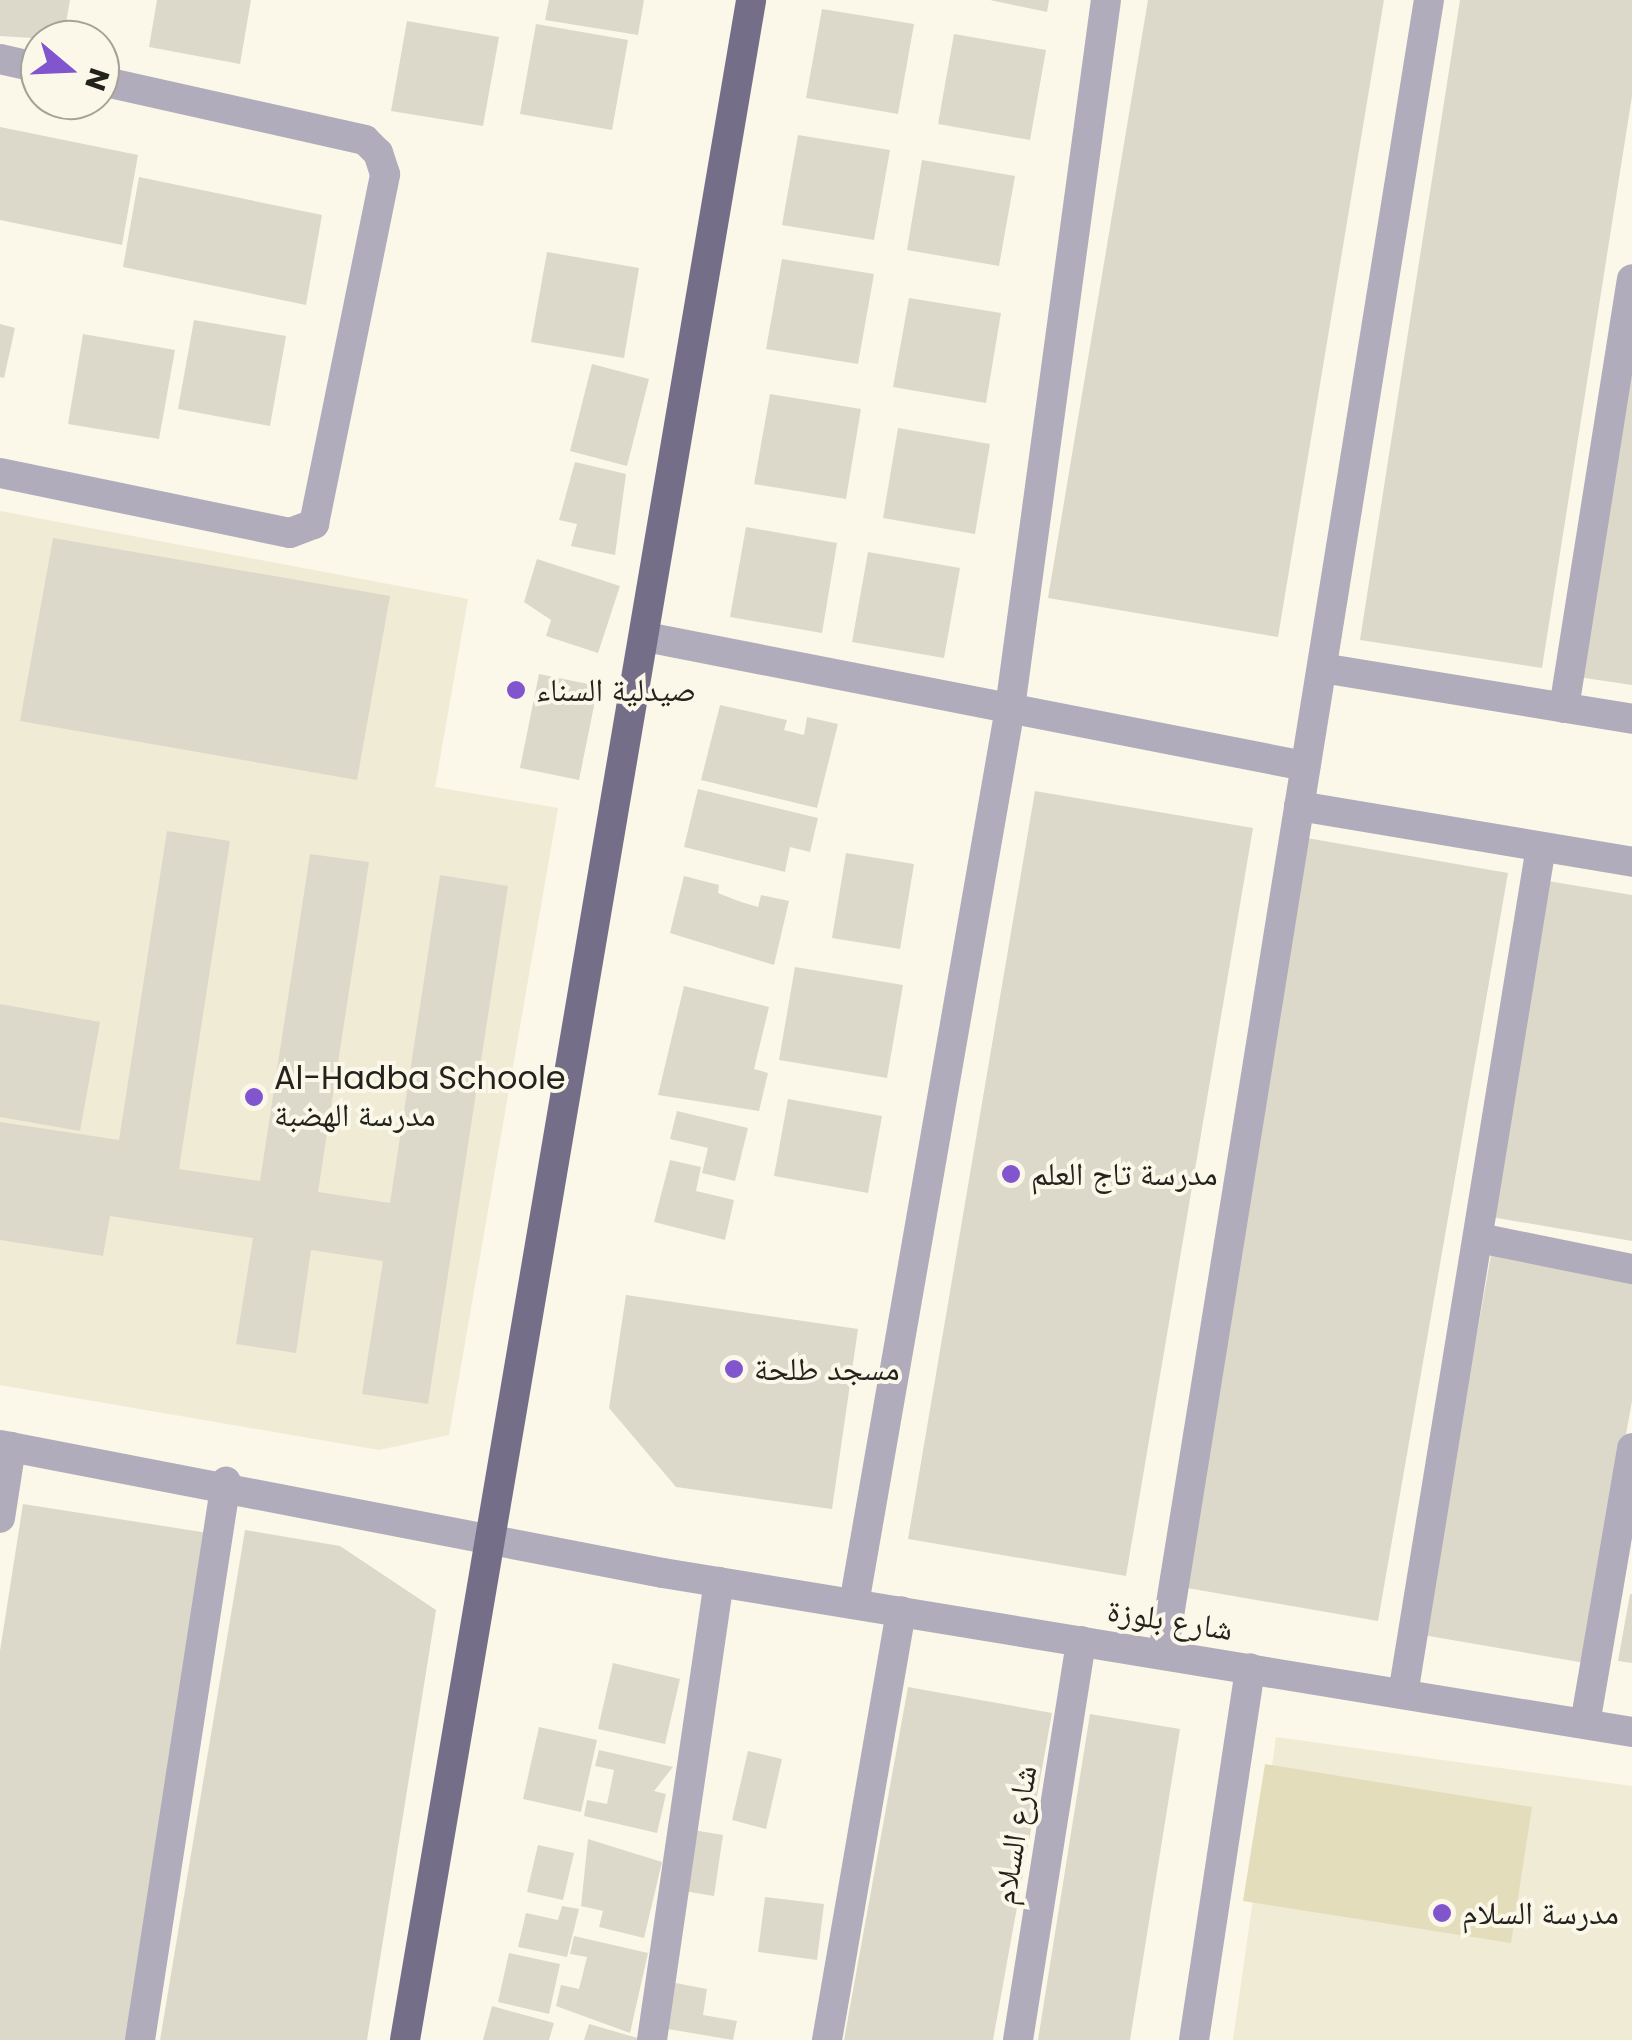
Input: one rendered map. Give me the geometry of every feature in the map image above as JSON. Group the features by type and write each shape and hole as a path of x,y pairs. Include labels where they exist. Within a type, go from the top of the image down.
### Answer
{"main road":[{"path":"404,2040 646,637 751,0"}],"street":[{"path":"854,1604 1010,708 1106,0"},
{"path":"1163,1653 1428,0"},
{"path":"0,474 290,534 314,524 384,174 378,152 365,140 120,85"},
{"path":"1564,708 1632,278"},
{"path":"646,637 1305,766"},
{"path":"1322,668 1632,720"},
{"path":"1299,806 1632,862"},
{"path":"1403,1694 1542,847"},
{"path":"1478,1238 1632,1269"},
{"path":"0,1518 6,1446"},
{"name":"شارع بلوزة","path":"6,1446 226,1482 708,1580 1632,1732"},
{"path":"1585,1724 1632,1448"},
{"path":"140,2040 226,1482"},
{"path":"652,2040 708,1580"},
{"path":"827,2040 901,1611"},
{"name":"شارع السلام","path":"1018,2040 1081,1641"},
{"path":"1194,2040 1250,1668"}],"shaded area":[{"name":"Al-Hadba Schoole مدرسة الهضبة","path":"0,511 468,599 435,787 558,808 449,1435 379,1450 0,1385"},
{"name":"مدرسة السلام","path":"1276,1737 1632,1786 1632,2040 1233,2040"},
{"path":"1265,1764 1532,1807 1511,1943 1243,1901"}],"building":[{"path":"0,0 70,0 66,20 20,20 20,37 0,36"},
{"path":"157,0 251,0 240,64 149,47"},
{"path":"549,0 644,0 638,35 545,20"},
{"path":"990,0 1049,0 1047,12"},
{"path":"1148,0 1384,0 1278,637 1048,598"},
{"path":"1460,0 1632,0 1632,96 1542,668 1360,640"},
{"path":"822,9 914,24 898,114 806,98"},
{"path":"407,21 499,37 483,126 391,111"},
{"path":"536,24 628,40 612,130 520,114"},
{"path":"954,34 1046,50 1030,140 938,124"},
{"path":"0,127 138,155 122,245 0,220"},
{"path":"798,135 890,150 874,240 782,225"},
{"path":"922,160 1015,176 999,266 907,250"},
{"path":"139,177 322,215 306,305 123,267"},
{"path":"547,252 639,268 624,358 531,342"},
{"path":"782,259 874,274 858,364 766,349"},
{"path":"909,298 1001,313 986,403 893,387"},
{"path":"194,320 286,336 270,426 178,409"},
{"path":"0,324 15,328 4,378 0,377"},
{"path":"83,334 175,350 159,439 68,424"},
{"path":"1632,346 1632,685 1578,677"},
{"path":"592,364 649,379 627,466 570,451"},
{"path":"770,394 861,409 846,499 754,484"},
{"path":"898,428 990,444 975,534 883,518"},
{"path":"575,462 626,474 615,555 571,546 577,524 559,520"},
{"path":"746,527 837,543 822,633 730,617"},
{"path":"53,538 390,596 357,780 20,721"},
{"path":"868,552 960,568 944,658 852,642"},
{"path":"537,559 620,586 598,653 546,636 551,620 524,602"},
{"path":"539,674 598,686 579,780 520,768"},
{"path":"720,705 787,720 784,730 804,735 807,717 838,724 817,808 701,780"},
{"path":"698,789 818,818 810,852 790,847 785,872 684,847"},
{"path":"1035,791 1253,828 1126,1576 908,1539"},
{"path":"167,831 230,841 179,1169 260,1181 310,854 369,862 318,1192 390,1203 440,875 508,886 428,1404 362,1394 383,1261 311,1250 296,1353 236,1344 253,1238 110,1216 103,1256 0,1240 0,1122 119,1140"},
{"path":"1301,837 1508,873 1378,1621 1170,1585"},
{"path":"846,853 914,864 900,949 832,938"},
{"path":"684,876 719,885 718,893 758,907 761,895 789,901 774,965 670,933"},
{"path":"1548,881 1632,895 1632,1241 1491,1217"},
{"path":"795,967 903,985 887,1078 779,1060"},
{"path":"684,986 769,1007 754,1069 768,1073 759,1111 658,1095"},
{"path":"0,1004 100,1022 80,1131 0,1117"},
{"path":"788,1099 882,1116 868,1193 774,1176"},
{"path":"677,1111 748,1128 735,1181 702,1173 708,1148 670,1139"},
{"path":"670,1160 701,1167 696,1191 734,1200 725,1240 654,1222"},
{"path":"1491,1255 1632,1281 1632,1401 1585,1663 1423,1635"},
{"name":"مسجد طلحة","path":"626,1295 858,1329 832,1509 676,1487 609,1408"},
{"path":"23,1504 208,1533 127,2040 0,2040 0,1651"},
{"path":"245,1530 340,1546 436,1610 367,2040 160,2040"},
{"path":"1632,1594 1632,1663 1618,1661"},
{"path":"613,1663 680,1679 665,1744 598,1729"},
{"path":"908,1687 1052,1713 993,2040 844,2040"},
{"path":"1090,1714 1180,1729 1130,2040 1038,2040"},
{"path":"539,1727 597,1740 581,1812 523,1799"},
{"path":"599,1750 673,1767 654,1791 666,1794 657,1833 584,1816 587,1800 607,1804 614,1770 595,1766"},
{"path":"748,1751 782,1759 766,1829 732,1820"},
{"path":"693,1830 723,1835 714,1896 684,1891"},
{"path":"588,1839 662,1862 644,1938 599,1927 603,1911 581,1906"},
{"path":"538,1845 574,1853 563,1900 527,1892"},
{"path":"765,1897 824,1904 817,1960 758,1952"},
{"path":"562,1906 579,1909 567,1957 518,1947 526,1913 558,1920"},
{"path":"574,1936 648,1953 630,2033 556,2006 561,1985 579,1989 587,1957 570,1954"},
{"path":"509,1953 560,1964 549,2014 498,2002"},
{"path":"670,1982 707,1989 703,2015 737,2021 733,2040 662,2028"},
{"path":"492,2006 554,2023 549,2040 483,2040"},
{"path":"589,2024 641,2039 641,2040 584,2040"}],"place":[{"name":"صيدلية السناء","path":"516,690"},
{"name":"Al-Hadba Schoole مدرسة الهضبة","path":"254,1097"},
{"name":"مدرسة تاج العلم","path":"1011,1174"},
{"name":"مسجد طلحة","path":"734,1369"},
{"name":"مدرسة السلام","path":"1442,1913"}]}
